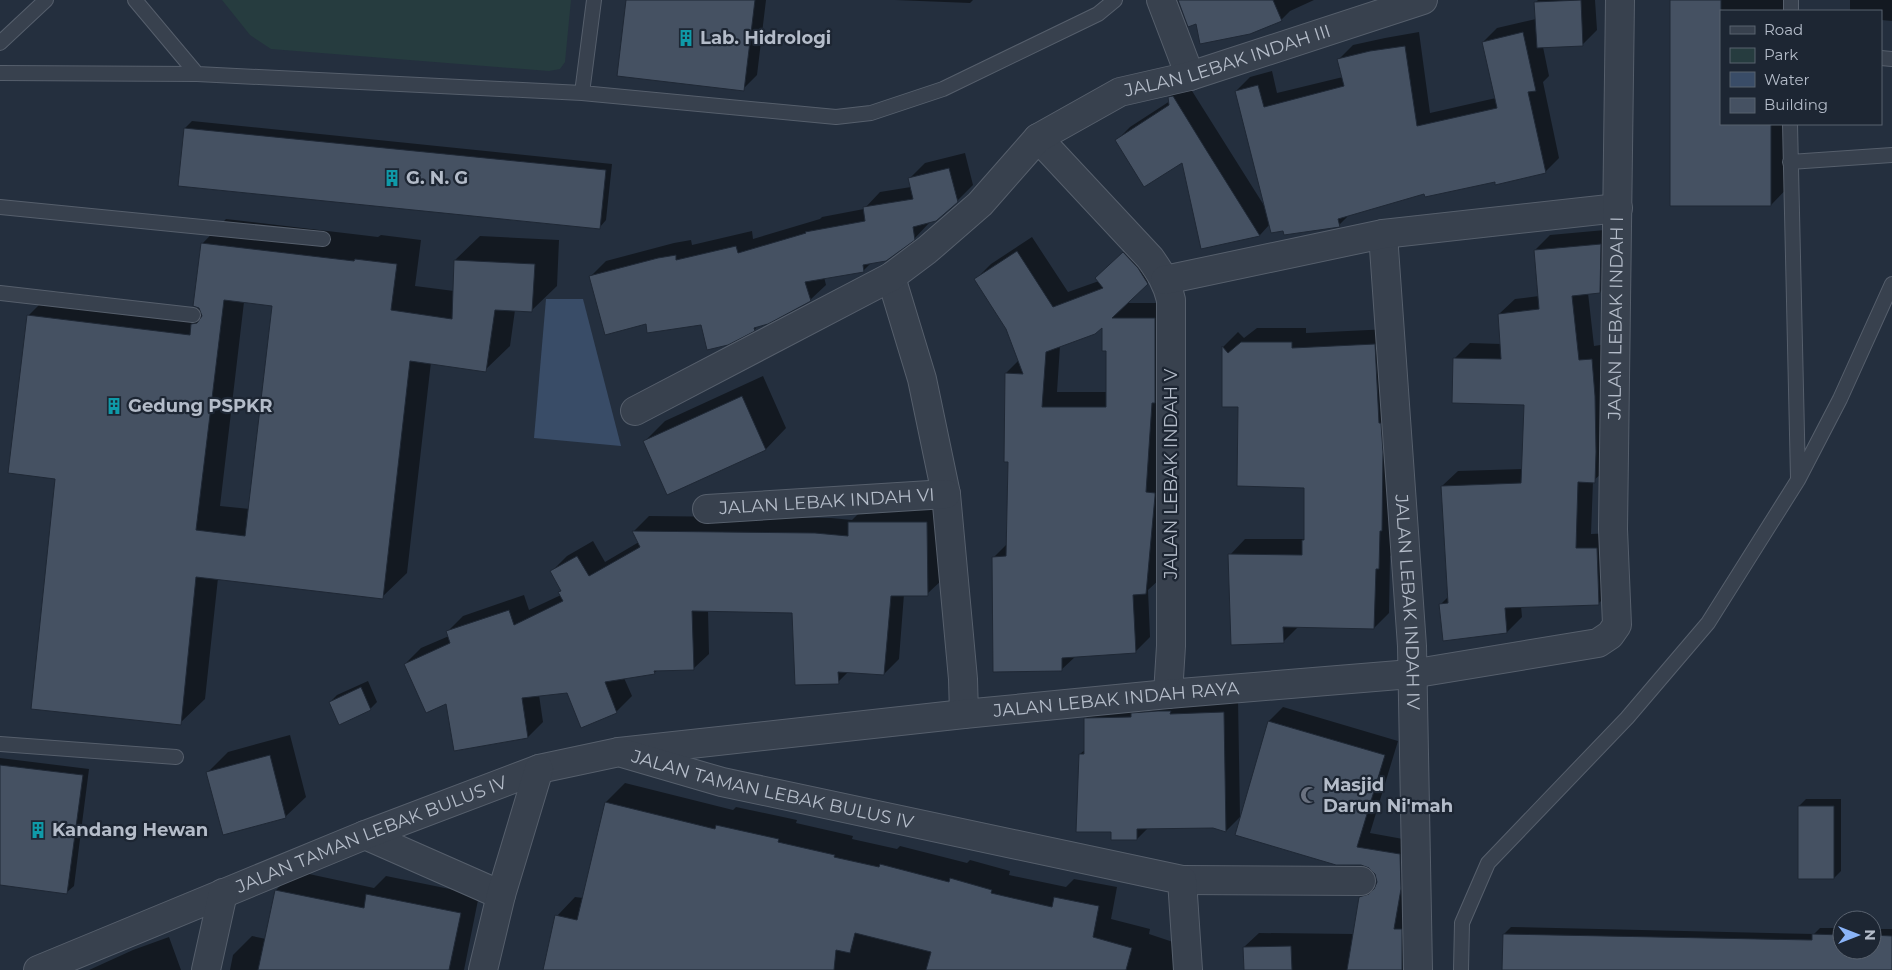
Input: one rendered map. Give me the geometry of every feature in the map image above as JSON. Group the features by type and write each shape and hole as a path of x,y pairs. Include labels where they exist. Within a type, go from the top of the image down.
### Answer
{"street":[{"path":"1162,0 1190,76"},
{"name":"JALAN LEBAK INDAH III","path":"635,410 891,277 927,250 980,204 1038,138 1120,92 1190,76 1422,0"},
{"name":"JALAN LEBAK INDAH I","path":"1610,636 1617,625 1613,529 1620,0"},
{"path":"1038,138 1157,269 1383,234 1618,208"},
{"name":"JALAN LEBAK INDAH IV","path":"1383,234 1412,646 1411,674 1418,970"},
{"name":"JALAN LEBAK INDAH V","path":"1157,269 1170,300 1171,646 1168,694"},
{"name":"JALAN LEBAK INDAH VI","path":"891,277 922,379 946,494 963,678 964,714"},
{"name":"JALAN LEBAK INDAH VI","path":"707,509 946,494"},
{"name":"JALAN LEBAK INDAH RAYA","path":"620,752 964,714 1168,694 1411,674 1598,643 1610,636"},
{"name":"JALAN TAMAN LEBAK BULUS IV","path":"38,970 365,835 539,769 620,752 722,782 1182,880 1360,881"},
{"path":"483,970 501,895 539,769"},
{"path":"365,835 501,895"},
{"path":"1182,880 1188,970"},
{"path":"206,970 223,893"}],"lane":[{"path":"0,43 46,0"},
{"path":"135,0 197,74"},
{"path":"582,93 594,0"},
{"path":"0,73 197,74 582,93 836,117 871,113 943,89 1098,14 1115,0"},
{"path":"1790,125 1798,480"},
{"path":"1790,162 1892,155"},
{"path":"0,207 324,239"},
{"path":"1461,970 1462,923 1488,862 1627,718 1708,623 1798,480 1840,399 1892,284"},
{"path":"0,294 193,315"},
{"path":"0,744 176,757"}],"green space":[{"path":"222,0 571,0 565,62 560,69 549,71 271,49 250,35"}],"water":[{"path":"546,299 583,299 621,446 534,438"}],"building":[{"name":"Lab. Hidrologi","path":"626,0 755,0 744,91 617,76"},
{"path":"1178,0 1273,0 1282,21 1250,34 1200,44 1196,24 1188,27"},
{"path":"1581,0 1583,46 1537,48 1534,2"},
{"path":"1670,0 1721,0 1720,125 1771,125 1771,206 1670,206"},
{"path":"1523,32 1536,91 1528,92 1546,173 1495,185 1495,182 1425,197 1424,194 1338,219 1340,227 1284,235 1283,231 1271,233 1235,91 1258,85 1264,107 1344,86 1337,59 1370,51 1405,46 1417,126 1497,108 1482,42"},
{"path":"1173,96 1260,236 1201,249 1182,163 1144,187 1115,140 1169,105 1168,97"},
{"name":"G. N. G","path":"184,128 606,170 600,229 178,186"},
{"path":"949,168 958,202 936,221 913,227 915,240 886,261 863,265 864,272 805,282 811,301 768,324 754,328 755,331 728,345 707,350 701,325 647,333 646,324 605,335 589,276 676,255 676,260 736,246 738,253 805,232 865,221 863,207 913,199 908,178"},
{"path":"201,243 354,261 355,259 397,264 391,310 452,319 454,260 535,264 532,312 495,310 486,372 410,361 383,599 196,577 181,725 31,709 55,479 8,473 27,315 190,335 191,324 197,323 202,316 199,308 193,306","holes":["224,300 272,306 245,536 196,530"]},
{"path":"1601,244 1600,293 1572,296 1579,360 1592,359 1596,452 1595,483 1578,482 1576,548 1597,548 1599,605 1505,608 1507,633 1443,641 1439,604 1448,603 1441,486 1521,483 1524,405 1452,403 1453,358 1501,359 1498,314 1539,309 1534,250"},
{"path":"1017,251 1053,307 1103,288 1095,278 1123,252 1138,268 1148,284 1112,318 1155,318 1155,403 1152,403 1146,492 1155,493 1155,496 1146,594 1133,595 1136,653 1062,658 1062,671 993,672 992,557 1006,556 1008,462 1004,462 1005,373 1023,374 1006,329 974,279","holes":["1102,328 1102,351 1106,351 1106,407 1042,407 1046,352 1095,334"]},
{"path":"1241,342 1292,342 1292,348 1375,344 1379,423 1381,423 1383,452 1382,531 1380,531 1379,569 1376,569 1374,629 1283,627 1284,643 1231,645 1228,554 1302,555 1302,540 1304,540 1304,488 1237,486 1238,407 1222,407 1222,346 1228,353"},
{"path":"742,396 766,450 667,495 643,441"},
{"path":"848,522 927,522 928,596 891,596 884,675 838,672 839,684 795,685 792,613 692,611 694,670 654,671 655,674 605,682 617,713 581,728 567,693 522,698 528,738 454,751 446,704 426,713 404,664 450,643 446,631 509,610 514,625 563,601 558,592 561,591 550,571 577,556 589,576 640,547 632,531 815,533 848,536"},
{"path":"361,687 371,710 339,725 329,702"},
{"path":"1171,711 1170,714 1224,712 1226,832 1213,828 1137,829 1137,840 1111,840 1111,832 1076,832 1079,754 1084,754 1084,718 1131,717 1131,713"},
{"name":"Masjid Darun Ni'mah","path":"1268,721 1385,755 1357,847 1400,854 1401,889 1394,929 1402,929 1402,970 1347,970 1359,897 1369,894 1377,882 1375,874 1369,868 1361,865 1336,865 1235,835"},
{"path":"270,755 286,818 223,835 206,772"},
{"name":"Kandang Hewan","path":"0,765 83,775 67,894 0,885"},
{"path":"605,802 715,829 716,825 779,839 778,842 879,867 880,864 949,882 950,878 992,890 991,893 1052,907 1054,897 1099,906 1093,937 1132,948 1126,970 926,970 931,952 855,933 850,953 836,950 834,970 543,970 555,915 577,920"},
{"path":"1798,806 1834,806 1834,879 1798,879"},
{"path":"275,890 364,908 366,894 461,913 449,970 258,970"},
{"path":"1503,934 1812,940 1812,934 1832,935 1832,960 1882,960 1882,936 1892,936 1892,970 1502,970"},
{"path":"1291,946 1292,970 1244,970 1243,947"}],"place":[{"name":"Lab. Hidrologi","path":"686,38"},
{"name":"G. N. G","path":"392,178"},
{"name":"Gedung PSPKR","path":"114,406"},
{"name":"Masjid Darun Ni'mah","path":"1309,795"},
{"name":"Kandang Hewan","path":"38,830"}]}
